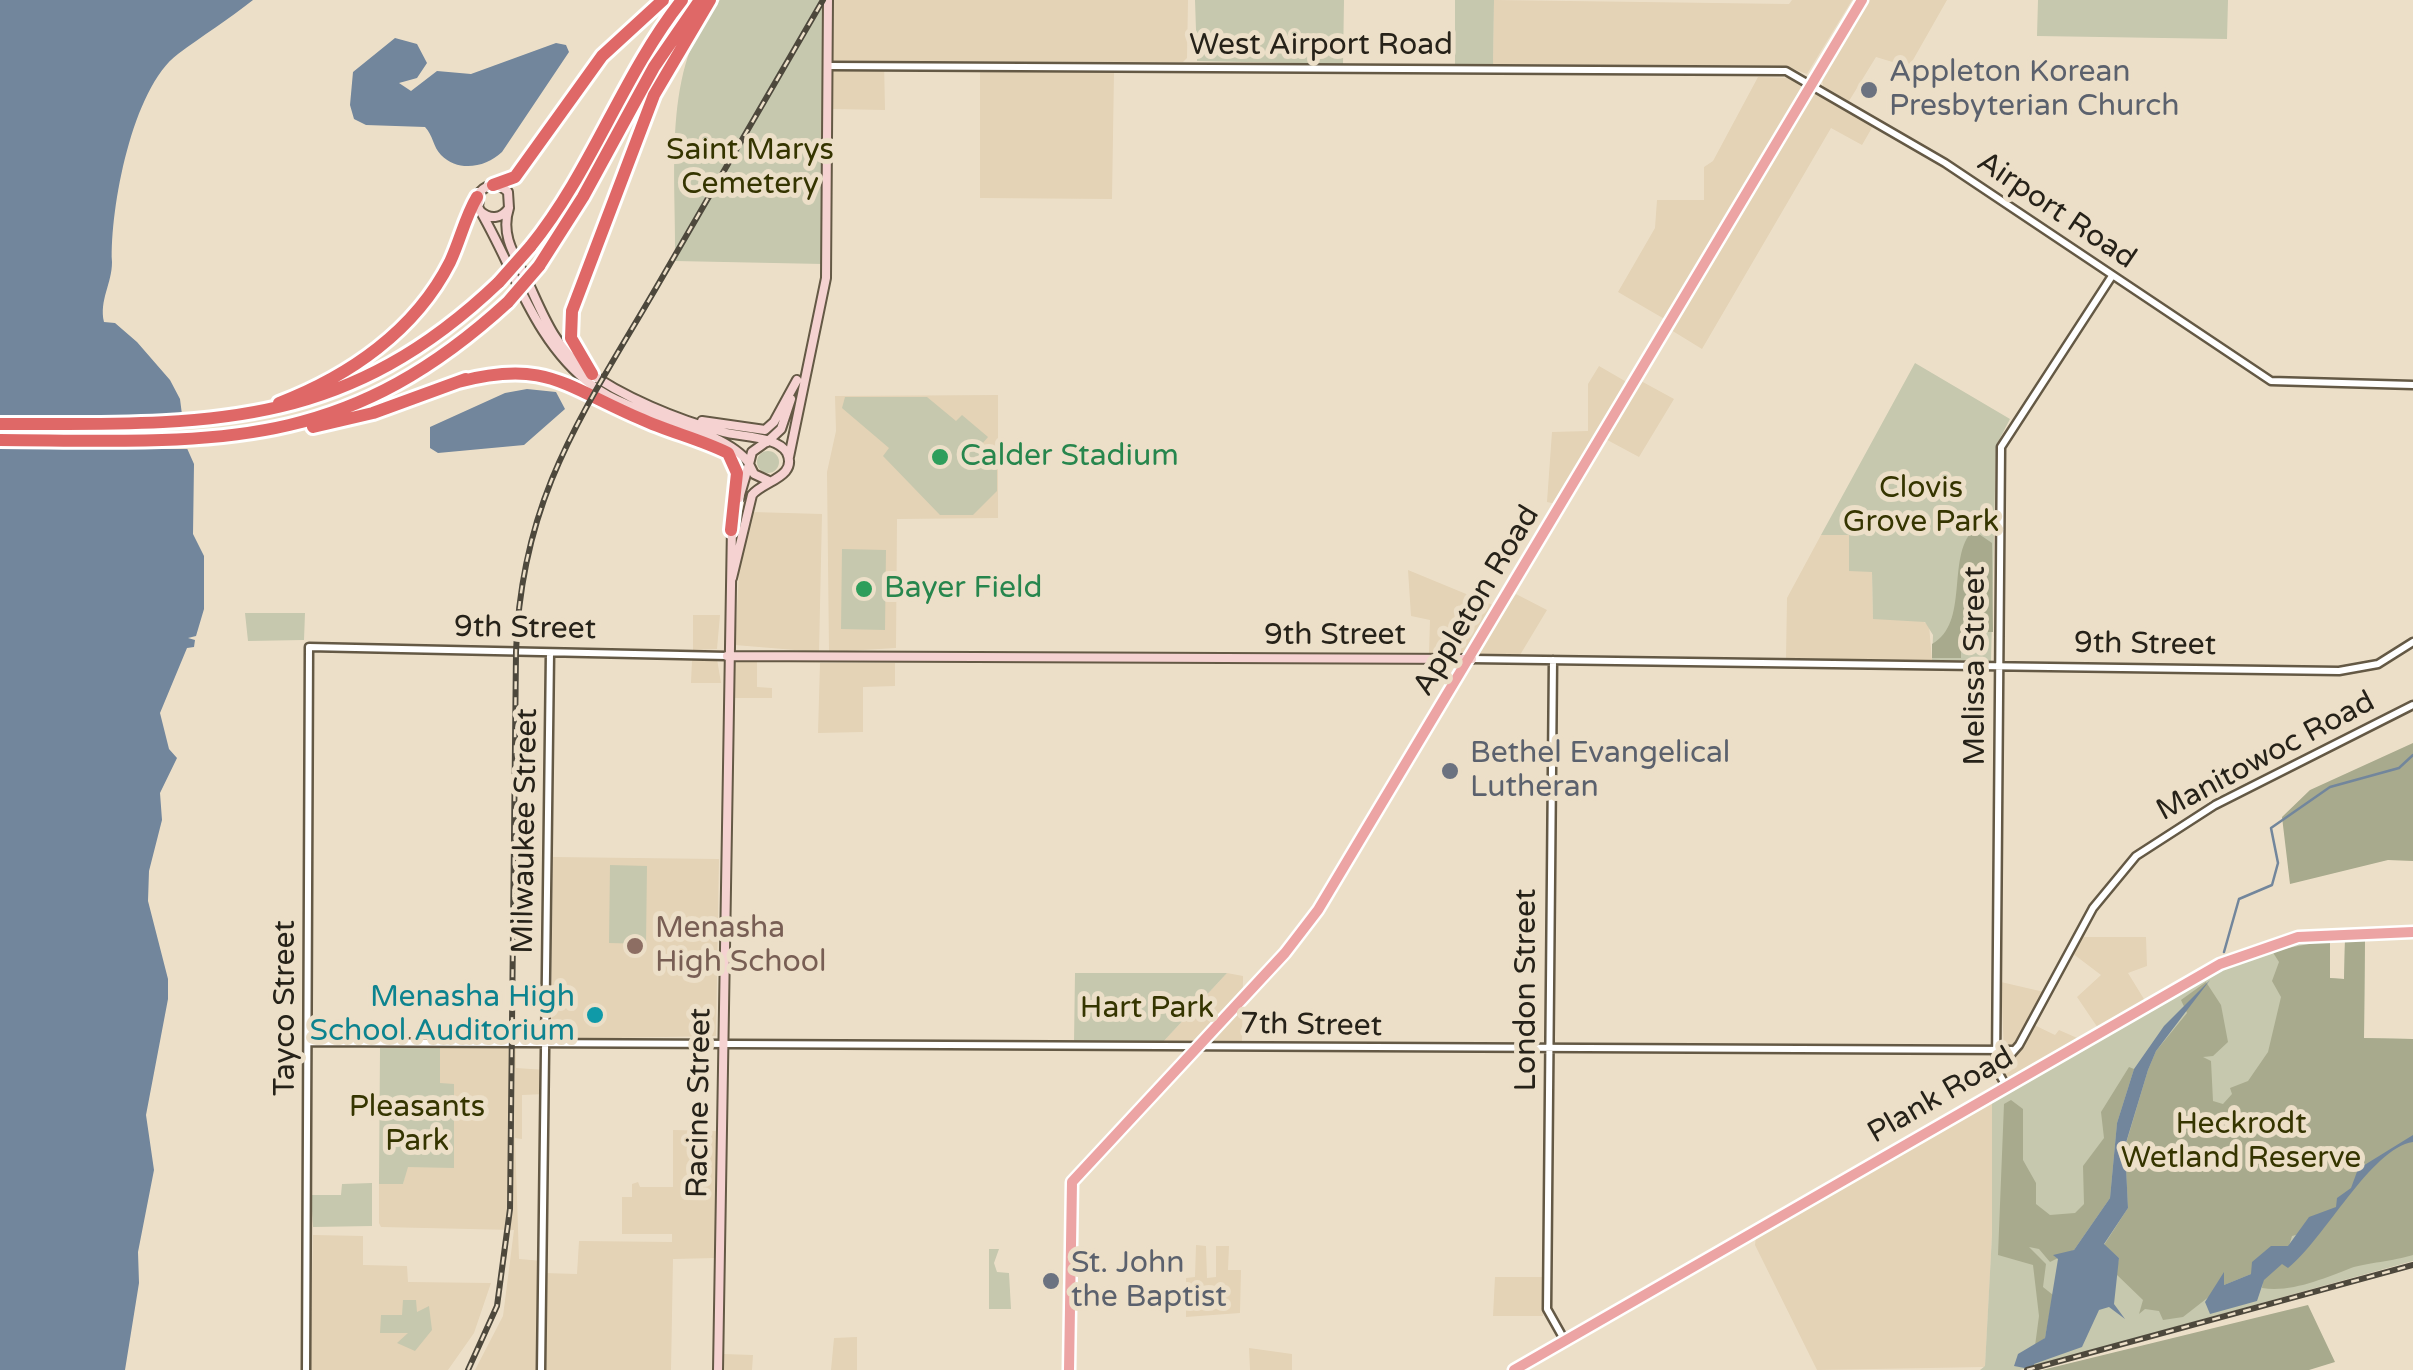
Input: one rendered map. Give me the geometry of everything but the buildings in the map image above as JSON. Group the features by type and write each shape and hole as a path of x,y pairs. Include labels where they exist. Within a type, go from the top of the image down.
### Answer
{"highway":[{"path":"494,184 514,177 602,56 663,0"},
{"path":"0,424 226,420 328,388 429,341 499,282 573,190 640,65 682,0"},
{"path":"330,419 421,370 508,302 539,266 670,42 701,0"},
{"path":"592,380 573,344 572,311 654,95 710,0"},
{"path":"328,388 383,345 417,310 450,262 479,204"},
{"path":"0,440 221,440 330,419 494,369 522,366 592,380"},
{"path":"458,382 504,372 550,376 639,418 728,453 737,473 731,530"}],"main road":[{"path":"692,421 765,430 774,422 797,380 816,332 827,264 828,0"},
{"name":"Appleton Road","path":"1069,1370 1072,1182 1306,928 1472,660 1862,0"},
{"path":"479,204 494,184 508,192 505,231 548,327 592,380 692,421 784,449 788,461"},
{"path":"479,204 546,339 592,380 670,423 731,444 750,463 758,478 768,481"},
{"path":"479,204 495,218 509,208"},
{"path":"730,583 752,495 768,481 780,477 788,461 806,360"},
{"path":"730,583 731,530 750,463 756,447 781,429 797,380"},
{"name":"Racine Street","path":"718,1370 730,583"},
{"name":"9th Street","path":"727,656 1472,660"},
{"name":"Plank Road","path":"1514,1370 2248,951 2306,936 2413,932"}],"street":[{"name":"West Airport Road","path":"829,66 1786,71 1810,84"},
{"name":"Airport Road","path":"1810,84 1945,163 2273,382 2413,385"},
{"name":"Melissa Street","path":"2006,1087 1997,1071 2002,442 2112,276"},
{"name":"9th Street","path":"1472,660 2348,670 2378,664 2413,642"},
{"name":"9th Street","path":"309,646 727,656"},
{"name":"Tayco Street","path":"306,1370 309,646"},
{"name":"Milwaukee Street","path":"542,1370 550,653"},
{"name":"London Street","path":"1553,660 1550,1320 1566,1340"},
{"name":"Manitowoc Road","path":"1997,1071 2012,1050 2020,1046 2100,896 2136,856 2215,805 2413,705"},
{"name":"7th Street","path":"308,1042 2012,1050"}],"shaded area":[{"path":"834,0 1188,0 1187,58 1183,62 884,61 885,110 832,109"},
{"path":"1494,0 1789,4 1792,0 1852,0 1807,74 1785,66 1493,64"},
{"path":"1869,0 1947,0 1909,67 1876,57 1849,101 1823,86 1822,78"},
{"path":"980,70 1114,71 1112,199 980,198"},
{"path":"1758,77 1790,78 1873,126 1862,145 1831,128 1702,349 1671,330 1673,324 1618,292 1655,228 1657,200 1704,200 1704,167 1713,161"},
{"path":"1599,366 1637,388 1641,381 1674,399 1639,457 1598,435 1556,504 1547,502 1552,432 1588,431 1588,384"},
{"path":"998,395 998,518 897,519 896,648 829,652 827,472 836,431 835,396"},
{"path":"752,512 822,514 819,652 735,645 739,573"},
{"path":"1821,535 1850,535 1872,572 1873,618 1919,619 1929,625 1932,661 1786,658 1787,598"},
{"path":"1408,570 1505,610 1516,594 1547,610 1520,655 1429,654 1430,620 1411,616"},
{"path":"693,615 720,615 717,649 693,650"},
{"path":"717,659 721,683 691,683 692,660"},
{"path":"757,660 757,687 772,688 772,698 731,698 733,662"},
{"path":"820,663 895,663 895,686 863,687 863,732 818,733"},
{"name":"Menasha High School","path":"553,857 719,859 716,1036 561,1039 551,1034"},
{"path":"2083,937 2146,937 2147,966 2128,973 2147,1004 2100,1031 2077,997 2101,975 2072,953"},
{"path":"1227,973 1243,976 1242,1043 1162,1043"},
{"path":"2001,982 2044,992 2028,1022 2055,1035 2059,1030 2084,1041 2015,1077 2005,1075"},
{"path":"440,1046 516,1047 516,1068 546,1070 546,1094 522,1095 522,1139 515,1138 519,1259 543,1261 544,1273 577,1274 579,1241 672,1242 672,1234 622,1234 622,1197 632,1197 632,1184 638,1182 640,1187 673,1187 673,1130 717,1131 716,1258 673,1259 671,1370 475,1370 503,1316 514,1230 381,1227 379,1223 379,1184 403,1184 407,1167 453,1084 440,1084"},
{"path":"1992,1102 1992,1236 1985,1367 1817,1370 1755,1245 1756,1236"},
{"path":"313,1235 363,1236 363,1265 407,1266 408,1282 491,1283 474,1333 448,1370 310,1370"},
{"path":"1196,1245 1206,1246 1207,1278 1216,1277 1216,1246 1229,1246 1228,1270 1241,1270 1240,1313 1186,1317 1186,1278 1195,1277"},
{"path":"1495,1277 1544,1277 1543,1316 1493,1316"},
{"path":"857,1337 857,1370 831,1370 834,1338"},
{"path":"1249,1348 1292,1354 1292,1370 1250,1370"},
{"path":"723,1354 753,1355 752,1370 723,1370"}],"green space":[{"name":"Saint Marys Cemetery","path":"720,0 823,0 823,264 675,261 674,159 680,89 701,26"},
{"path":"1195,0 1344,0 1343,64 1197,61"},
{"path":"1455,0 1494,0 1493,64 1455,64"},
{"path":"2038,0 2228,0 2227,39 2037,36"},
{"name":"Clovis Grove Park","path":"1915,363 2010,419 1996,446 1991,662 1932,661 1933,635 1925,622 1873,619 1872,572 1849,571 1849,535 1821,535"},
{"name":"Calder Stadium","path":"845,397 927,397 956,421 962,415 988,437 982,444 997,457 997,491 973,515 940,515 883,456 889,448 842,408"},
{"path":"764,451 772,451 779,462 772,473 764,473 757,466 757,458"},
{"path":"1973,530 1992,543 1993,632 1975,632 1961,643 1961,658 1932,658 1932,644 1951,621 1961,557"},
{"name":"Bayer Field","path":"842,549 886,550 885,630 841,629"},
{"path":"245,613 305,613 304,640 248,641"},
{"path":"2413,743 2413,861 2388,860 2290,884 2282,817 2310,790"},
{"path":"610,865 647,866 646,944 609,943"},
{"name":"Heckrodt Wetland Reserve","path":"2365,935 2364,1038 2413,1039 2413,1261 2020,1370 1980,1370 1985,1366 1992,1235 1992,1102 2231,963 2271,946 2330,936 2330,978 2344,979 2345,936"},
{"path":"2330,940 2330,978 2344,979 2345,940 2365,940 2364,1038 2413,1039 2413,1255 2357,1266 2296,1287 2262,1288 2263,1280 2307,1232 2292,1236 2289,1246 2251,1274 2224,1285 2183,1317 2163,1320 2159,1311 2145,1309 2139,1314 2143,1300 2116,1274 2119,1258 2104,1245 2128,1208 2125,1147 2156,1051 2187,1013 2181,1000 2206,982 2221,1005 2228,1042 2213,1056 2203,1057 2211,1061 2213,1101 2223,1104 2232,1094 2230,1088 2248,1081 2268,1052 2281,997 2272,981 2279,962 2272,951"},
{"name":"Hart Park","path":"1075,973 1227,973 1162,1043 1074,1043"},
{"name":"Pleasants Park","path":"440,1046 440,1083 454,1084 454,1168 408,1167 403,1184 379,1184 380,1048"},
{"path":"2129,1067 2134,1069 2117,1123 2110,1198 2074,1250 2050,1262 2039,1249 2029,1247 2046,1264 2043,1287 2053,1295 2045,1338 2035,1346 2039,1316 2033,1265 1998,1255 2004,1104 2011,1100 2023,1109 2023,1160 2036,1183 2036,1204 2050,1215 2075,1213 2084,1204 2083,1166 2104,1138 2101,1112"},
{"name":"Pleasants Park","path":"372,1183 372,1226 313,1227 311,1195 341,1195 342,1184"},
{"path":"989,1249 999,1249 994,1263 997,1272 1009,1273 1011,1309 989,1309"},
{"path":"403,1300 416,1300 417,1312 429,1306 432,1330 415,1351 397,1343 408,1333 380,1333 381,1315 402,1315"},
{"path":"2308,1305 2335,1362 2309,1370 2042,1370"}],"water":[{"path":"0,0 253,0 178,54 148,93 136,121 120,182 111,270 103,306 104,322 115,323 137,342 170,380 180,399 186,446 194,464 193,534 204,556 204,609 196,636 188,638 195,640 194,647 187,648 160,713 169,749 177,758 160,793 162,820 149,871 148,901 168,979 168,999 146,1115 154,1170 138,1252 139,1283 125,1370 0,1370"},
{"path":"395,38 417,44 427,63 417,78 399,83 411,91 437,71 471,74 556,43 566,45 569,52 502,152 480,164 464,166 441,155 425,127 366,125 354,119 350,105 353,72"},
{"path":"527,389 556,392 565,409 524,445 438,453 430,448 430,427 505,393"},
{"path":"2210,980 2156,1051 2125,1146 2128,1208 2104,1244 2119,1258 2114,1304 2125,1319 2109,1307 2099,1310 2082,1347 2034,1364 2035,1370 2014,1366 2018,1354 2045,1338 2058,1259 2053,1255 2074,1250 2110,1198 2117,1123 2134,1069 2164,1026"},
{"path":"2413,1135 2413,1142 2397,1148 2364,1177 2302,1255 2288,1268 2282,1264 2264,1280 2257,1301 2210,1314 2205,1302 2224,1272 2224,1285 2251,1274 2252,1262 2271,1246 2288,1246 2309,1217 2336,1207 2337,1198 2351,1188 2358,1169"}],"pier":[{"path":"177,415 191,425 191,431 0,431 0,416"},
{"path":"0,432 191,433 195,449 0,449"}],"waterway":[{"path":"2224,952 2239,899 2272,885 2278,863 2271,828 2330,787 2399,768 2413,755"}],"railway":[{"path":"468,1370 497,1306 510,1209 516,652 530,545 545,498 584,411 823,0"},
{"path":"2027,1370 2413,1265"}],"place":[{"name":"Appleton Korean Presbyterian Church","path":"1869,90"},
{"name":"Calder Stadium","path":"940,457"},
{"name":"Bayer Field","path":"864,589"},
{"name":"Bethel Evangelical Lutheran","path":"1450,771"},
{"name":"Menasha High School","path":"635,946"},
{"name":"Menasha High School Auditorium","path":"595,1015"},
{"name":"St. John the Baptist","path":"1051,1281"}]}
